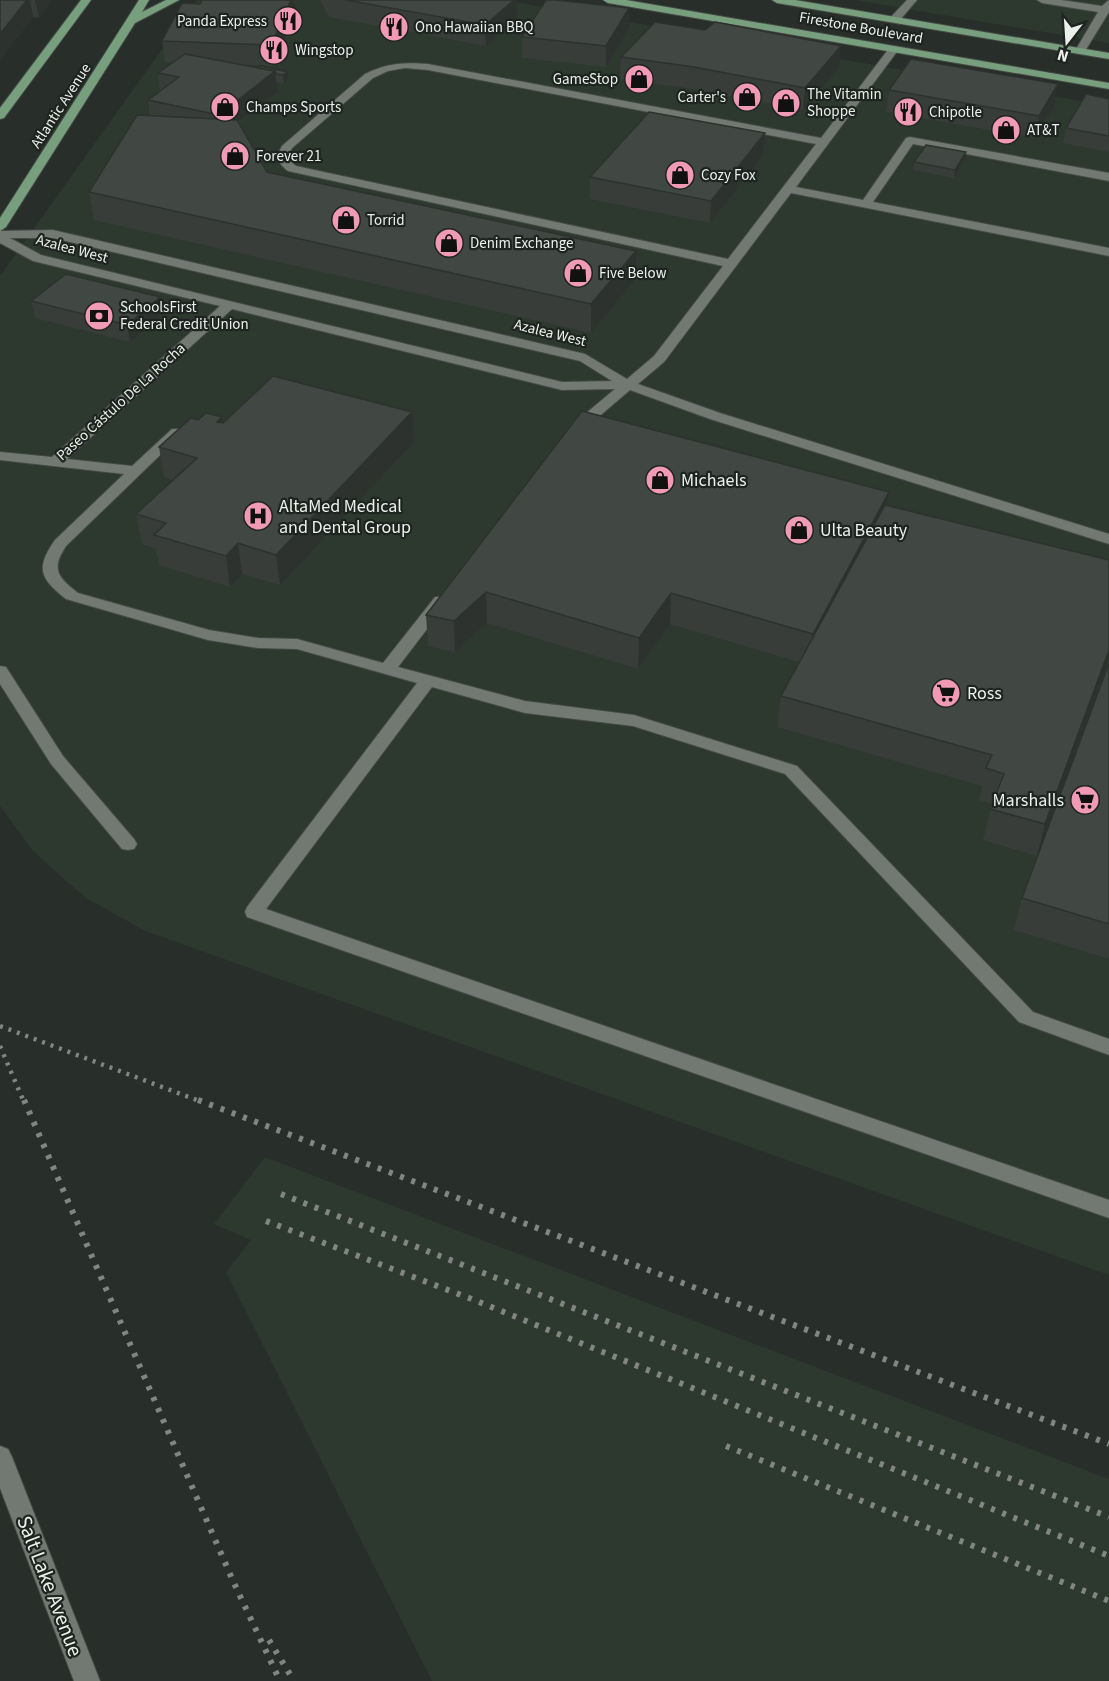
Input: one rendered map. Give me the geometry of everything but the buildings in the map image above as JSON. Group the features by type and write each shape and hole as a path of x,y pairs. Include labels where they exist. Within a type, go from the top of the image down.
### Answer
{"main road":[{"path":"0,116 86,0"},
{"name":"Atlantic Avenue","path":"0,227 144,0"},
{"path":"133,20 174,0"},
{"name":"Firestone Boulevard","path":"608,0 1109,86"},
{"name":"Firestone Boulevard","path":"777,0 1109,56"}],"street":[{"path":"894,20 912,0"},
{"path":"1042,0 1107,7 1080,51"},
{"path":"567,437 659,359 894,49"},
{"path":"732,264 292,169 284,162 283,154 288,146 369,76 385,68 405,65 516,83 825,142"},
{"path":"866,204 910,140 1109,177"},
{"path":"790,189 1109,252"},
{"name":"Azalea West","path":"0,237 53,234 585,358 628,385"},
{"name":"Azalea West","path":"0,237 30,256 562,386 628,385"},
{"name":"Paseo Cástulo De La Rocha","path":"0,456 55,462 229,305"},
{"path":"628,385 750,428 1109,539"},
{"path":"186,423 60,543 50,558 49,570 54,583 72,596 208,635 258,643 297,644 525,707 634,721 791,770 1026,1017 1109,1047"},
{"path":"55,462 134,471"},
{"path":"387,669 452,585"},
{"path":"0,671 57,760 128,844"},
{"path":"428,681 254,912 1109,1209"},
{"name":"Salt Lake Avenue","path":"0,1457 87,1681"}],"shaded area":[{"path":"197,0 504,0 1109,106 1109,1275 145,931 86,898 58,874 32,850 0,806 0,276"},
{"path":"854,0 1109,0 1109,43"},
{"path":"265,1157 1109,1479 1109,1681 432,1681 226,1272 251,1240 214,1224"}],"railway":[{"path":"0,1026 202,1102"},
{"path":"0,1046 24,1102"},
{"path":"24,1100 233,1581 280,1681"},
{"path":"198,1100 1109,1444"},
{"path":"281,1194 1109,1517"},
{"path":"266,1221 469,1298 1109,1556"},
{"path":"726,1446 1109,1601"},
{"path":"269,1640 294,1681"}],"place":[{"name":"Panda Express","path":"288,21"},
{"name":"Ono Hawaiian BBQ","path":"394,27"},
{"name":"Wingstop","path":"274,50"},
{"name":"GameStop","path":"639,79"},
{"name":"Carter's","path":"747,97"},
{"name":"The Vitamin Shoppe","path":"786,103"},
{"name":"Champs Sports","path":"225,107"},
{"name":"Chipotle","path":"908,112"},
{"name":"AT&T","path":"1006,130"},
{"name":"Forever 21","path":"235,156"},
{"name":"Cozy Fox","path":"680,175"},
{"name":"Torrid","path":"346,220"},
{"name":"Denim Exchange","path":"449,243"},
{"name":"Five Below","path":"578,273"},
{"name":"SchoolsFirst Federal Credit Union","path":"99,316"},
{"name":"Michaels","path":"660,480"},
{"name":"AltaMed Medical and Dental Group","path":"258,516"},
{"name":"Ulta Beauty","path":"799,530"},
{"name":"Ross","path":"946,693"},
{"name":"Marshalls","path":"1085,800"}]}
